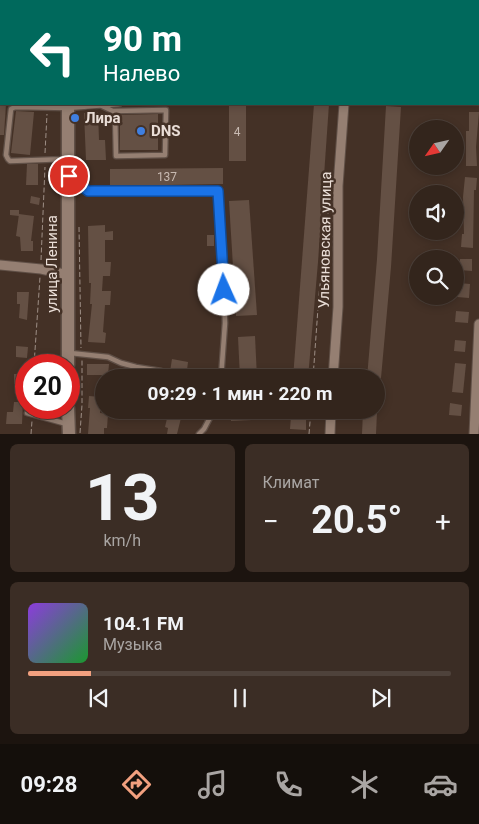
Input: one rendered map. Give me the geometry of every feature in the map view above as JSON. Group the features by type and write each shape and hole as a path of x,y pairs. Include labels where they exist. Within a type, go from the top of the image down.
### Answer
{"main road":[{"name":"улица Ленина","path":"68,106 68,354"}],"street":[{"name":"Ульяновская улица","path":"334,369 338,307 338,186 344,105"},
{"path":"0,265 41,269 69,275"},
{"path":"474,434 479,324"},
{"path":"330,434 331,419"}],"lane":[{"path":"68,159 45,158 10,161 6,156 10,111 15,107 47,108 98,105 115,111 166,110 166,155 116,156 115,111"},
{"path":"69,176 88,191 218,191 225,323 222,369"},
{"path":"82,355 108,357 121,363 151,369"},
{"path":"42,419 68,429"},
{"path":"199,434 209,419"}],"path":[{"path":"35,354 41,269 47,108"},
{"path":"314,369 319,294 330,196"},
{"path":"79,227 82,355 80,434"},
{"path":"309,434 310,419"}],"building":[{"path":"0,105 6,105 4,135 0,135"},
{"path":"229,105 246,105 246,161 229,161"},
{"path":"314,105 329,105 309,369 294,369"},
{"path":"386,106 401,107 391,267 382,369 368,369 377,259"},
{"path":"16,111 34,112 30,155 11,153"},
{"path":"98,112 99,140 105,140 106,160 86,160 84,113"},
{"path":"469,112 479,112 476,147 477,166 466,166 466,131 469,131"},
{"path":"158,114 158,150 120,150 120,115"},
{"path":"27,164 38,164 38,185 26,185"},
{"path":"223,168 223,184 110,186 110,169"},
{"path":"465,177 477,178 476,190 474,190 473,248 461,247 462,240 464,240"},
{"path":"31,196 40,198 39,205 30,203"},
{"path":"249,200 257,315 236,316 229,201"},
{"path":"10,210 19,210 19,216 10,215"},
{"path":"19,214 34,216 31,241 33,241 33,251 21,251 20,237 16,236"},
{"path":"105,225 105,232 113,231 113,240 105,240 105,262 111,262 110,276 103,276 102,291 111,291 110,305 105,305 103,332 106,333 105,343 88,342 92,304 90,304 91,283 89,283 88,226"},
{"path":"207,235 214,235 214,246 207,246"},
{"path":"464,259 472,259 472,271 464,270"},
{"path":"464,283 470,284 469,298 464,298"},
{"path":"17,292 29,292 27,320 19,318 20,304 17,304"},
{"path":"456,311 469,312 468,323 455,322"},
{"path":"255,336 257,369 240,369 238,337"},
{"path":"455,340 466,341 465,352 454,351"},
{"path":"16,346 28,347 27,354 16,354"},
{"path":"172,359 188,362 187,369 170,369"},
{"path":"455,363 466,364 463,393 452,392"},
{"path":"87,364 109,364 109,369 95,369 95,375 87,375"},
{"path":"89,396 95,396 95,419 108,419 104,434 88,434 90,408 88,408"},
{"path":"15,402 15,419 22,419 22,424 6,424 7,412 13,412"},
{"path":"450,403 462,405 461,416 449,415"},
{"path":"167,419 181,419 177,434 167,434 168,428 165,427"},
{"path":"231,419 252,420 231,421"},
{"path":"291,419 306,419 306,430 290,429"},
{"path":"363,419 377,419 376,434 362,434"}],"place":[{"name":"Лира","path":"75,118"},
{"name":"DNS","path":"141,131"}],"route":[{"path":"69,176 88,191 218,191 224,290"}]}
